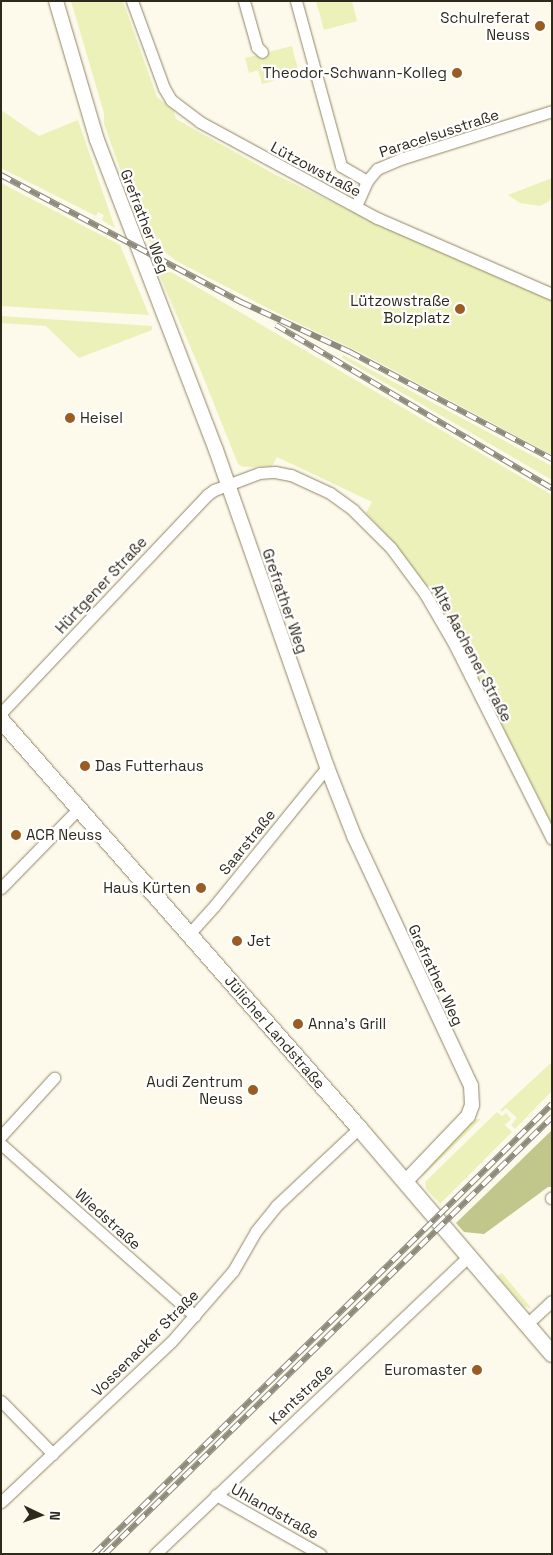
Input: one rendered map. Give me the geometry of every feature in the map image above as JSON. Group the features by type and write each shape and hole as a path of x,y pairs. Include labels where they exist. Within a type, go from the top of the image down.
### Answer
{"main road":[{"name":"Jülicher Landstraße","path":"1,720 359,1128 552,1354"}],"street":[{"name":"Grefrather Weg","path":"56,1 98,140 148,276 184,361 327,767 354,836 471,1086 473,1095 468,1116 405,1182"},
{"path":"244,1 257,47 262,52"},
{"path":"296,1 341,166 367,181"},
{"name":"Lützowstraße","path":"134,2 164,88 171,100 200,122 229,140 377,218 552,294"},
{"name":"Paracelsusstraße","path":"356,206 367,181 377,169 403,158 552,111"},
{"name":"Alte Aachener Straße","path":"228,484 259,473 275,472 291,475 330,493 353,510 384,541 425,594 453,642 552,839"},
{"name":"Hürtgener Straße","path":"1,713 207,495 228,484"},
{"name":"Saarstraße","path":"189,934 215,905 327,767"},
{"path":"1,888 78,809"},
{"path":"1,1136 54,1078"},
{"name":"Vossenacker Straße","path":"1,1502 171,1342 233,1271 256,1231 276,1206 359,1128"},
{"name":"Wiedstraße","path":"1,1144 195,1316"},
{"name":"Kantstraße","path":"155,1554 468,1257"},
{"path":"526,1325 552,1301"},
{"path":"1,1401 53,1454"},
{"name":"Uhlandstraße","path":"216,1495 320,1554"}],"green space":[{"path":"71,1 123,1 157,97 174,111 176,119 276,175 376,223 552,298 552,455 363,354 285,317 178,262 141,235 140,225 104,124 104,113"},
{"path":"316,1 352,1 357,21 324,30"},
{"path":"292,46 299,74 262,84 258,70 249,73 245,58"},
{"path":"1,110 39,136 78,120 115,228 102,220 104,215 98,212 96,216 1,168"},
{"path":"552,178 552,197 548,202 540,206 520,203 508,195"},
{"path":"1,183 120,245 149,315 1,306"},
{"path":"157,270 173,273 552,495 552,824 458,638 432,593 397,546 366,513 372,502 277,457 272,466 243,467 238,464 200,369"},
{"path":"1,316 152,326 152,330 79,358 46,326 1,323"},
{"path":"343,355 552,466 552,480 342,358"},
{"path":"552,1062 552,1091 515,1129 511,1125 517,1118 506,1108 502,1112 500,1110"},
{"path":"497,1112 502,1116 506,1113 511,1119 505,1125 512,1132 440,1204 426,1189 425,1182"},
{"path":"475,1119 481,1119 421,1178 424,1170"},
{"path":"552,1130 552,1187 548,1187 484,1234 464,1232 456,1223"},
{"path":"502,1273 532,1309 524,1306 497,1276"}],"railway":[{"path":"1,175 241,302 350,352 552,459"},
{"path":"276,325 552,488"},
{"path":"94,1554 552,1104"},
{"path":"105,1554 552,1117"}],"place":[{"name":"Schulreferat Neuss","path":"540,26"},
{"name":"Theodor-Schwann-Kolleg","path":"457,73"},
{"name":"Lützowstraße Bolzplatz","path":"460,309"},
{"name":"Heisel","path":"70,418"},
{"name":"Das Futterhaus","path":"85,766"},
{"name":"ACR Neuss","path":"16,835"},
{"name":"Haus Kürten","path":"201,888"},
{"name":"Jet","path":"237,941"},
{"name":"Anna's Grill","path":"298,1024"},
{"name":"Audi Zentrum Neuss","path":"253,1090"},
{"name":"Euromaster","path":"477,1370"}]}
